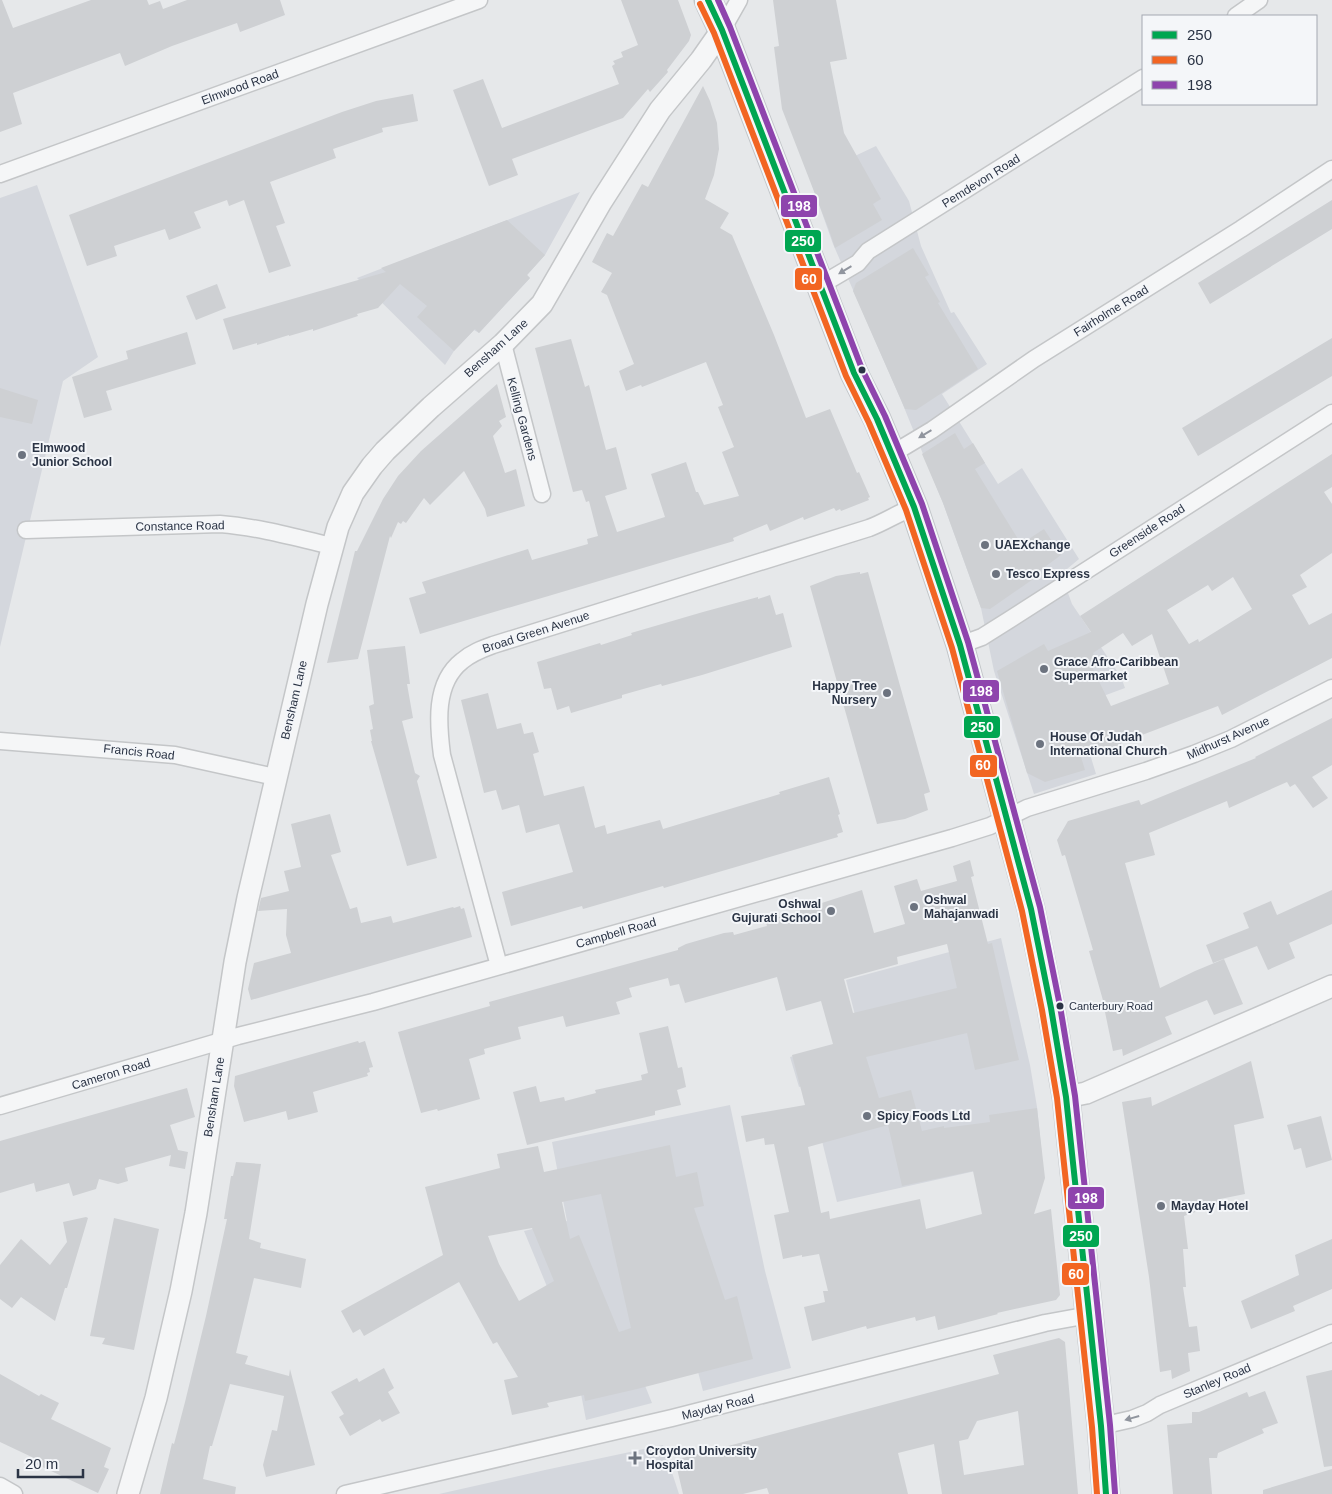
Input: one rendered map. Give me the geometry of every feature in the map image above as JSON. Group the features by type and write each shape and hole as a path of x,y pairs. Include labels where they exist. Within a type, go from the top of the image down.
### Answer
{"main road":[{"path":"708,0 722,30 854,373 892,454 914,507 960,646 1008,817 1041,956 1066,1097 1101,1426 1106,1494"}],"street":[{"name":"Elmwood Road","path":"0,174 451,5 479,0"},
{"path":"722,30 739,0"},
{"path":"1237,15 1259,0"},
{"name":"Bensham Lane","path":"128,1494 156,1398 181,1291 196,1213 239,944 275,777 332,546 345,509 372,466 385,450 503,344 542,304 601,202 660,110 701,60 722,30"},
{"name":"Pemdevon Road","path":"819,286 858,262 868,251 1142,79"},
{"name":"Fairholme Road","path":"892,454 932,430 1034,359 1241,229 1332,169"},
{"name":"Kelling Gardens","path":"503,344 542,494"},
{"name":"Greenside Road","path":"960,646 982,637 1332,412"},
{"name":"Broad Green Avenue","path":"499,966 442,756 439,735 440,707 446,682 455,668 469,656 493,645 869,528 914,507"},
{"name":"Constance Road","path":"26,530 220,524 272,531 332,546"},
{"name":"Midhurst Avenue","path":"1008,817 1027,808 1194,754 1231,739 1332,688"},
{"name":"Francis Road","path":"0,741 175,755 275,777"},
{"name":"Campbell Road","path":"222,1041 318,1014 373,1002 952,838 990,826 1008,817"},
{"path":"1066,1097 1086,1094 1332,986"},
{"name":"Cameron Road","path":"0,1106 222,1041"},
{"name":"Mayday Road","path":"345,1494 672,1418 1045,1323 1089,1315"},
{"name":"Stanley Road","path":"1101,1426 1132,1419 1147,1413 1160,1405 1332,1333"},
{"path":"0,1486 14,1494"}],"shaded area":[{"path":"876,146 909,201 921,246 951,313 954,312 987,364 942,394 998,484 1022,468 1079,559 1061,574 1072,604 1121,677 1125,688 1092,703 1083,731 1096,774 1034,794 994,671 981,608 943,503 901,400 833,244 811,182"},
{"name":"Elmwood Junior School","path":"37,185 98,357 63,381 0,647 0,198"},
{"path":"580,192 545,255 527,275 530,278 479,333 474,330 454,351 445,365 357,278"},
{"path":"1001,938 1030,1065 1042,1156 837,1202 808,1084 799,1087 790,1057 861,1038 846,980"},
{"path":"730,1105 765,1271 791,1368 703,1391 683,1314 623,1331 652,1403 586,1420 572,1347 524,1231 567,1221 552,1142"},
{"name":"Croydon University Hospital","path":"663,1445 679,1494 439,1494 545,1470"}],"building":[{"path":"0,0 2,0 13,28 91,0 147,0 149,5 160,1 163,9 187,0 280,0 285,15 240,32 237,23 172,46 125,66 120,53 13,93 22,124 0,132"},
{"path":"621,0 678,0 691,35 689,41 667,70 668,72 650,92 648,89 623,118 512,159 518,175 489,186 453,90 483,79 502,128 619,84 612,66 615,64 613,61 623,57 621,52 638,45"},
{"path":"773,0 836,0 847,59 830,62 844,133 881,199 873,204 882,220 835,248 782,109 774,47 779,46"},
{"path":"703,86 717,123 719,149 714,175 705,199 729,213 720,228 732,235 806,418 830,409 857,473 859,472 870,497 868,498 869,500 841,511 840,509 836,511 834,508 804,520 803,517 770,531 767,524 733,538 734,541 420,634 409,598 426,593 422,582 528,549 532,560 588,544 587,539 598,536 589,501 586,502 582,490 573,492 535,348 571,339 585,387 589,385 606,450 616,447 627,489 605,496 617,532 665,517 651,474 686,462 696,492 698,492 704,505 739,496 722,452 734,447 718,407 723,405 706,362 642,387 641,385 626,391 619,371 634,364 607,295 601,292 612,273 592,262 607,233 613,236 642,184 648,187"},
{"path":"413,94 418,121 382,128 383,132 333,149 336,158 270,182 285,223 276,226 291,266 269,273 244,200 229,206 227,200 194,212 201,228 169,240 165,229 114,246 117,256 87,266 69,215 342,112 376,101"},
{"path":"1332,200 1332,229 1210,304 1198,283"},
{"path":"507,220 545,255 527,275 530,278 479,333 475,329 454,351 417,317 427,306 400,284 378,308 357,314 358,316 313,331 313,329 233,350 223,319 386,272 381,268"},
{"path":"913,248 929,275 925,277 940,302 938,303 978,369 916,410 905,409 853,291 856,283"},
{"path":"217,284 226,308 196,320 186,296"},
{"path":"187,332 196,364 106,391 112,410 84,418 72,377 128,359 126,351"},
{"path":"1332,338 1332,376 1198,456 1182,428"},
{"path":"497,384 506,417 499,421 502,426 493,436 505,473 516,469 525,506 487,517 485,509 464,471 430,505 424,498 406,523 403,521 401,524 398,522 391,538 390,536 358,659 327,663 355,551 357,551 383,499 398,476 421,451"},
{"path":"0,388 38,400 32,424 0,417"},
{"path":"955,433 964,449 973,443 985,463 975,469 1021,544 1044,529 1061,555 1038,572 1039,575 990,609 981,608 943,503 922,454"},
{"path":"1332,454 1332,487 1324,492 1332,504 1332,553 1300,575 1307,587 1292,595 1309,625 1332,613 1332,658 1222,715 1218,706 1121,743 1122,746 1081,757 1085,770 1045,782 1027,773 997,671 1044,644 1048,651 1091,632 1080,616","holes":["1233,577 1252,609 1199,642 1198,639 1189,644 1167,610 1208,585 1212,591","1123,633 1132,646 1152,634 1169,684 1111,706 1092,667 1098,664 1093,653"]},
{"path":"860,572 860,574 868,572 930,792 924,794 928,810 905,819 877,824 810,586 836,576"},
{"path":"770,595 776,615 783,613 792,647 702,675 622,695 622,698 571,713 569,706 557,710 551,688 544,689 537,662 600,643 601,645 632,635 631,633 703,612"},
{"path":"405,646 410,684 407,684 413,718 402,721 415,773 420,776 417,781 437,858 407,866 371,741 370,730 373,729 369,706 374,704 367,650"},
{"path":"488,693 497,729 521,723 524,734 533,732 539,752 533,754 544,796 584,786 595,828 605,825 607,834 660,820 663,829 780,794 779,792 829,777 840,814 838,815 843,832 837,834 838,837 664,888 663,886 583,909 582,906 511,926 502,892 573,872 559,824 526,833 519,805 502,810 496,790 484,793 461,700"},
{"path":"1332,718 1332,765 1312,777 1328,798 1313,808 1295,784 1290,787 1287,782 1229,808 1227,801 1149,833 1155,855 1125,863 1160,988 1224,959 1243,1004 1214,1015 1207,1000 1165,1017 1172,1034 1123,1056 1122,1049 1113,1051 1106,1011 1089,951 1093,950 1065,855 1062,856 1057,840 1068,821 1139,800 1141,805 1256,758"},
{"path":"330,814 341,852 331,855 350,909 357,907 361,923 391,916 393,923 460,906 461,909 464,908 472,937 251,1000 248,989 254,963 291,953 286,935 287,909 258,911 261,898 289,891 284,871 301,867 291,824"},
{"path":"970,860 974,876 971,877 988,944 992,943 1019,1060 975,1070 967,1033 866,1057 879,1098 911,1090 922,1131 944,1126 944,1128 990,1122 989,1115 1037,1108 1045,1178 1034,1214 1051,1209 1060,1295 1056,1300 997,1313 938,1330 935,1316 916,1321 915,1317 867,1329 866,1326 812,1341 804,1307 825,1302 823,1291 828,1291 819,1254 783,1259 774,1215 789,1212 774,1144 765,1145 764,1138 746,1142 741,1116 805,1105 792,1055 833,1044 821,1001 786,1011 777,977 685,1003 679,984 670,986 668,978 629,988 632,997 616,1002 620,1014 566,1027 563,1016 518,1027 521,1039 484,1049 485,1054 469,1059 480,1099 438,1111 437,1109 421,1113 398,1032 490,1006 489,1002 678,950 678,948 686,944 724,933 733,932 734,935 767,926 766,923 776,920 778,917 800,912 800,910 862,890 874,933 905,924 894,886 917,879 921,891 957,881 953,866","holes":["947,944 957,988 853,1013 844,979 898,964 897,957","888,1125 902,1186 973,1171 982,1214 926,1229 920,1199 830,1219 829,1211 821,1213 808,1147"]},
{"path":"1332,890 1332,924 1289,943 1295,958 1268,970 1257,946 1213,963 1206,945 1249,928 1243,913 1271,901 1277,915"},
{"path":"668,1026 678,1068 682,1067 686,1087 677,1090 681,1105 655,1111 655,1115 527,1145 513,1092 536,1086 540,1102 564,1097 565,1101 596,1093 595,1090 642,1080 641,1075 648,1073 639,1033"},
{"path":"358,1041 359,1043 365,1041 373,1067 369,1068 368,1076 313,1092 318,1112 288,1120 286,1111 244,1122 234,1086 235,1076"},
{"path":"1251,1061 1264,1118 1234,1125 1245,1194 1220,1199 1221,1203 1184,1216 1188,1249 1183,1249 1186,1287 1183,1287 1189,1327 1197,1326 1200,1351 1188,1353 1190,1371 1172,1379 1171,1370 1160,1372 1149,1277 1122,1102 1151,1097 1152,1106"},
{"path":"187,1088 195,1117 170,1125 178,1150 188,1152 185,1169 169,1166 171,1155 125,1168 128,1181 118,1184 99,1179 96,1189 73,1196 69,1183 36,1192 34,1183 0,1193 0,1141"},
{"path":"1321,1116 1332,1160 1306,1168 1301,1148 1294,1150 1287,1125"},
{"path":"670,1145 676,1177 697,1172 704,1206 694,1208 725,1300 737,1296 753,1359 585,1401 584,1395 547,1403 549,1407 512,1415 504,1380 518,1377 497,1342 493,1344 459,1282 364,1336 360,1329 353,1333 341,1311 443,1255 425,1187 500,1168 497,1154 538,1146 544,1172","holes":["601,1194 631,1328 619,1332 579,1235 570,1239 562,1202","532,1228 554,1281 519,1301 499,1264 488,1236"]},
{"path":"236,1162 261,1164 249,1239 261,1243 260,1248 306,1259 301,1288 254,1278 236,1353 248,1356 245,1364 289,1376 290,1369 315,1465 266,1477 263,1465 272,1430 277,1431 284,1396 230,1384 212,1446 210,1446 203,1479 236,1487 235,1494 160,1494 206,1316 227,1219 224,1219 231,1176 233,1176"},
{"path":"88,1218 55,1321 21,1297 12,1308 0,1299 0,1265 21,1239 50,1265 67,1242 63,1222"},
{"path":"114,1218 159,1229 134,1350 102,1344 105,1338 90,1336"},
{"path":"1332,1239 1332,1289 1293,1306 1295,1311 1251,1329 1241,1301 1299,1275 1295,1255"},
{"path":"1059,1338 1065,1342 1078,1494 942,1494 934,1444 898,1453 908,1494 769,1494 767,1488 743,1494 683,1494 675,1460 999,1374 993,1355","holes":["1018,1411 1024,1465 964,1475 959,1441 968,1439 977,1421"]},
{"path":"384,1368 394,1388 388,1392 400,1413 382,1422 380,1419 350,1436 339,1417 344,1414 331,1392 357,1378 359,1382"},
{"path":"1332,1370 1332,1466 1324,1467 1306,1376"},
{"path":"0,1374 39,1396 41,1394 59,1403 51,1419 111,1448 104,1467 109,1469 98,1493 34,1463 36,1459 0,1442"},
{"path":"1265,1391 1278,1423 1262,1429 1264,1433 1218,1453 1217,1458 1209,1458 1212,1494 1173,1494 1167,1425 1192,1423 1192,1412 1199,1412 1247,1392 1249,1397"},
{"path":"1332,1469 1332,1494 1263,1494 1263,1490"}],"transit line":[{"name":"250","path":"708,0 722,30 854,373 877,419 914,507 960,645 1031,909 1051,1008 1066,1097 1101,1426 1106,1494"},
{"name":"198","path":"718,0 862,369 885,416 922,504 968,642 1040,907 1060,1006 1075,1096 1110,1425 1115,1493"},
{"name":"60","path":"700,4 714,33 846,376 869,423 906,510 952,648 1022,911 1042,1010 1057,1098 1092,1427 1097,1494"}],"place":[{"name":"Elmwood Junior School","path":"22,455"},
{"name":"UAEXchange","path":"985,545"},
{"name":"Tesco Express","path":"996,574"},
{"name":"Grace Afro-Caribbean Supermarket","path":"1044,669"},
{"name":"Happy Tree Nursery","path":"887,693"},
{"name":"House Of Judah International Church","path":"1040,744"},
{"name":"Oshwal Mahajanwadi","path":"914,907"},
{"name":"Oshwal Gujurati School","path":"831,911"},
{"name":"Canterbury Road","path":"1060,1006"},
{"name":"Spicy Foods Ltd","path":"867,1116"},
{"name":"Mayday Hotel","path":"1161,1206"},
{"name":"Croydon University Hospital","path":"635,1458"}]}
